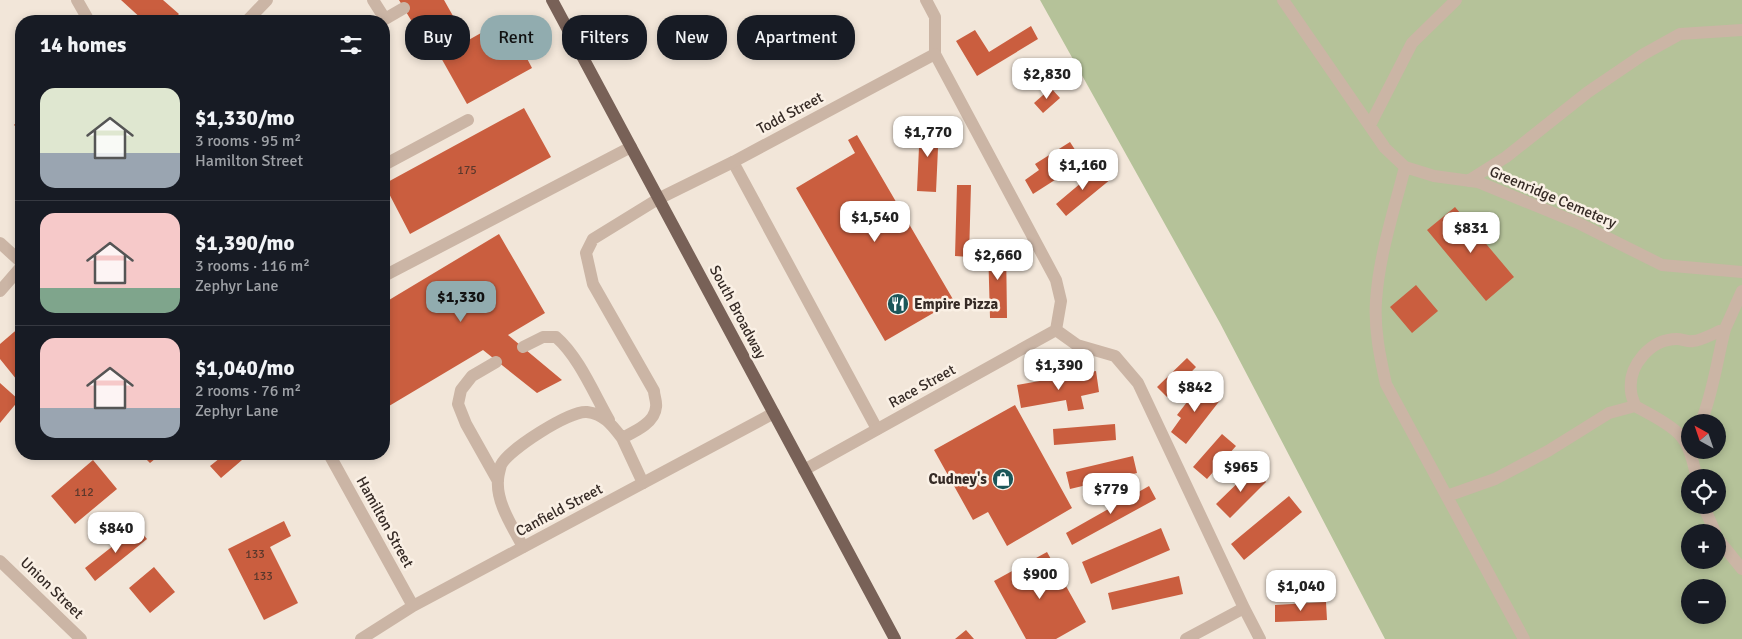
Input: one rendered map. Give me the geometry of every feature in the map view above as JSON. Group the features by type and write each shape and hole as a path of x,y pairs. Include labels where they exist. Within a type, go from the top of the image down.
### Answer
{"main road":[{"name":"South Broadway","path":"552,0 895,639"}],"street":[{"path":"77,0 86,15"},
{"path":"253,15 267,0"},
{"path":"373,0 382,15"},
{"path":"926,0 935,17 935,54 1056,280 1061,301 1056,330 1077,345 1115,356 1138,383 1260,639"},
{"name":"Greenridge Cemetery","path":"1283,0 1385,148 1405,167 1434,176 1478,182 1578,223 1662,265 1742,272"},
{"path":"1370,125 1412,43 1456,0"},
{"path":"390,16 404,8"},
{"path":"1468,181 1506,157 1588,92 1644,54 1680,34 1742,30"},
{"name":"Todd Street","path":"622,438 640,429 652,418 656,407 654,391 593,284 586,253 592,239 658,199 733,162 935,54"},
{"path":"390,162 468,120"},
{"path":"390,273 630,146"},
{"path":"733,162 877,429"},
{"path":"1405,167 1382,256 1376,302 1377,341 1386,384 1524,639"},
{"path":"0,243 15,257"},
{"path":"0,291 15,274"},
{"path":"1704,414 1709,403 1725,329 1742,291"},
{"path":"1635,406 1631,391 1632,376 1638,361 1648,350 1662,342 1678,339 1693,341 1725,329"},
{"name":"Race Street","path":"804,470 1056,330"},
{"path":"523,347 542,337 556,337 565,345 611,424 622,438 643,483"},
{"path":"496,362 472,376 461,390 458,404 466,424 498,481"},
{"path":"1447,496 1495,479 1548,451 1609,413 1635,406 1657,418 1681,437"},
{"path":"523,547 500,500 498,481 502,464 514,449 565,418 584,412 600,415 611,424"},
{"name":"Canfield Street","path":"361,639 413,606 774,413"},
{"name":"Hamilton Street","path":"332,460 413,606"},
{"path":"1726,549 1742,569"},
{"name":"Union Street","path":"0,561 81,639"},
{"path":"1186,639 1244,608"}],"green space":[{"path":"1040,0 1742,0 1742,639 1385,639 1220,323"}],"building":[{"path":"121,0 163,0 179,14 178,15 137,15"},
{"path":"399,0 444,0 452,15 408,15"},
{"path":"1031,26 1038,39 977,76 956,41 975,30 989,52"},
{"path":"480,34 480,60 528,60 532,68 467,104 442,60 470,60 470,39"},
{"path":"1051,88 1060,98 1043,113 1034,103"},
{"path":"524,108 551,157 410,234 390,196 390,181"},
{"path":"920,125 939,126 936,192 917,191"},
{"path":"857,135 954,301 885,341 796,188 855,153 848,140"},
{"path":"1070,142 1083,162 1033,194 1025,180 1039,170 1035,164"},
{"path":"1100,167 1111,179 1066,216 1056,204"},
{"path":"957,185 971,185 969,257 955,256"},
{"path":"1455,207 1514,277 1486,301 1427,230"},
{"path":"499,234 545,313 508,335 562,380 537,393 483,350 390,405 390,299"},
{"path":"1006,245 1007,318 990,318 988,246"},
{"path":"1416,285 1438,311 1412,333 1390,307"},
{"path":"15,331 15,378 0,359 0,344"},
{"path":"1187,358 1196,367 1167,397 1157,387"},
{"path":"1096,371 1099,392 1081,396 1084,409 1068,411 1066,400 1021,408 1017,385"},
{"path":"0,383 15,396 15,405 0,423"},
{"path":"1201,384 1221,399 1186,444 1171,432 1181,418 1177,415"},
{"name":"Cudney's","path":"1015,405 1072,508 1007,546 988,512 973,520 934,450"},
{"path":"1115,424 1116,440 1054,445 1053,429"},
{"path":"1222,434 1236,446 1207,479 1193,467"},
{"path":"1133,456 1137,473 1070,489 1066,472"},
{"path":"93,460 117,489 75,524 51,496"},
{"path":"218,460 242,460 221,478 210,466"},
{"path":"1253,468 1266,482 1230,518 1216,504"},
{"path":"1149,486 1156,499 1072,545 1066,533"},
{"path":"1289,496 1302,512 1244,560 1231,544"},
{"path":"284,521 291,536 270,547 298,603 264,620 228,549"},
{"path":"137,527 147,539 95,581 85,568"},
{"path":"1161,528 1170,550 1091,584 1082,562"},
{"path":"1047,552 1086,622 1056,639 1026,639 994,581"},
{"path":"154,567 175,592 150,613 129,588"},
{"path":"1179,576 1183,594 1112,610 1108,593"},
{"path":"1326,602 1327,620 1275,622 1275,605"},
{"path":"966,630 974,639 955,639"}],"place":[{"name":"Empire Pizza","path":"898,304"},
{"name":"Cudney's","path":"1003,479"}]}
